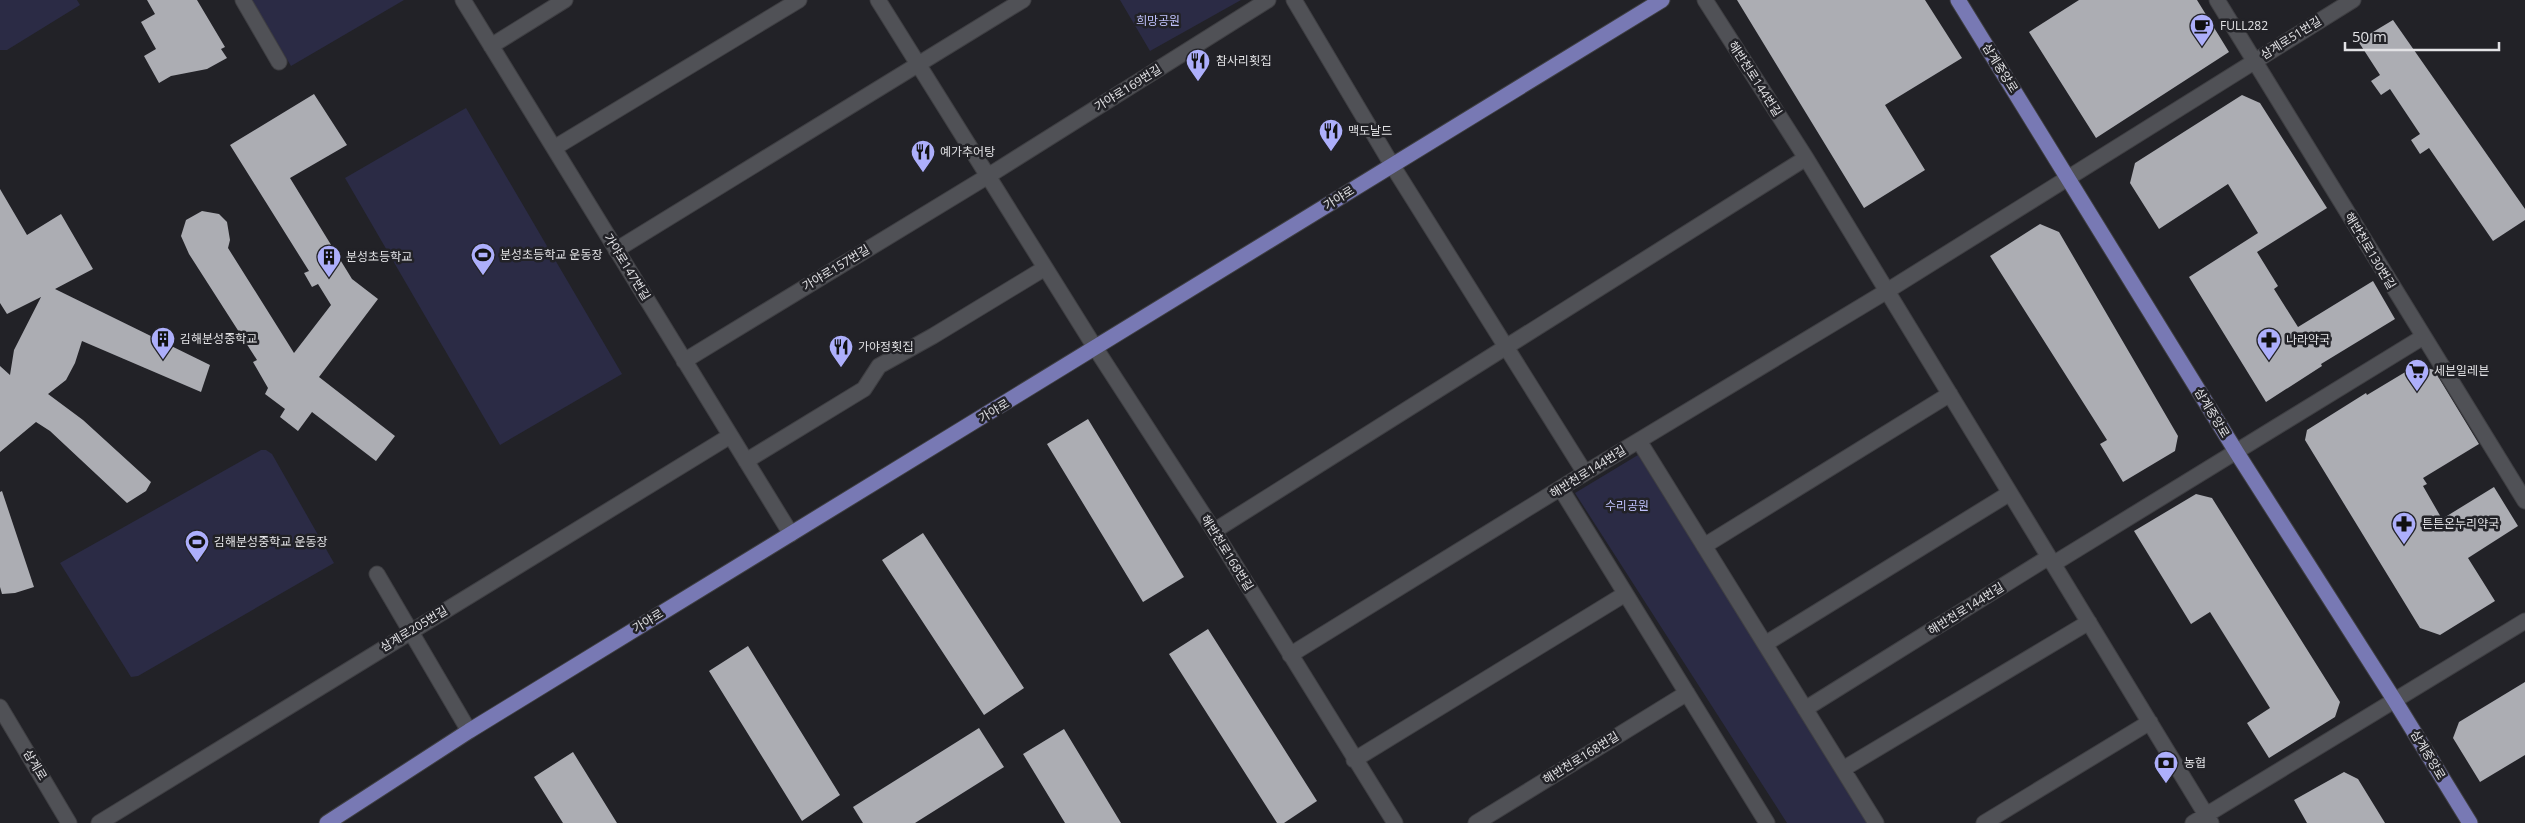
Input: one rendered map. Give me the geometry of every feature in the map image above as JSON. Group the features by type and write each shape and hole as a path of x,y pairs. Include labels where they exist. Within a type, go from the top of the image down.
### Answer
{"main road":[{"name":"가야로","path":"327,823 469,731 1096,349 1662,0"},
{"name":"삼계중앙로","path":"1958,0 2236,453 2395,701 2470,823"}],"street":[{"path":"243,0 279,62"},
{"name":"가야로147번길","path":"463,0 791,534"},
{"path":"491,46 565,0"},
{"path":"554,148 799,0"},
{"path":"878,0 1096,349"},
{"path":"616,250 1023,0"},
{"name":"가야로169번길","path":"988,176 1268,0"},
{"path":"1294,0 1392,165 1585,473"},
{"name":"해반천로144번길","path":"1705,0 1806,158 2209,819"},
{"name":"해반천로130번길","path":"2217,0 2525,501"},
{"name":"삼계로51번길","path":"1887,291 2353,0"},
{"path":"1214,531 1806,158"},
{"name":"가야로157번길","path":"684,360 988,176"},
{"path":"746,461 864,389 879,366 933,336 1045,268"},
{"name":"해반천로144번길","path":"1290,655 1561,490 1585,473 1887,291"},
{"path":"2051,561 2236,453 2423,337"},
{"name":"해반천로168번길","path":"1096,349 1214,531 1354,760 1395,823"},
{"path":"1704,546 1950,394"},
{"name":"삼계로205번길","path":"99,823 730,436"},
{"path":"1639,441 1876,823"},
{"path":"1561,490 1763,822"},
{"path":"1765,644 2010,493"},
{"name":"해반천로144번길","path":"1805,709 2051,561"},
{"path":"377,574 409,632 469,731"},
{"path":"1354,760 1625,594"},
{"path":"1843,769 2089,622"},
{"path":"2193,823 2209,819 2395,701 2525,622"},
{"name":"해반천로168번길","path":"1476,823 1686,693"},
{"name":"삼계로","path":"0,707 69,823"},
{"path":"1984,823 2150,722"}],"green space":[{"path":"0,0 77,0 80,5 7,50 0,50"},
{"path":"252,0 404,0 291,66"},
{"name":"희망공원","path":"1120,0 1241,0 1150,51"},
{"name":"분성초등학교 운동장","path":"466,108 622,374 500,445 345,178"},
{"name":"김해분성중학교 운동장","path":"261,450 266,450 272,454 334,563 138,676 131,677 60,563"},
{"name":"수리공원","path":"1638,455 1870,823 1787,823 1575,493"}],"building":[{"path":"147,0 197,0 225,47 221,49 227,58 207,69 171,76 159,83 144,56 156,49 141,22 155,14"},
{"path":"1737,0 1925,0 1962,58 1885,105 1925,170 1864,208"},
{"path":"2079,0 2197,0 2229,52 2096,138 2029,32"},
{"path":"2393,20 2525,209 2525,220 2493,241 2429,148 2420,154 2411,140 2420,134 2390,89 2381,95 2371,81 2380,75 2358,41"},
{"name":"분성초등학교","path":"314,94 347,145 290,178 352,279 378,299 319,377 395,436 376,461 312,412 298,431 280,417 285,409 265,394 268,388 253,362 257,360 189,254 181,236 186,220 202,211 219,214 227,222 230,240 228,248 294,353 331,305 318,284 312,287 304,273 309,271 230,145"},
{"path":"2242,95 2260,103 2327,208 2257,252 2278,286 2274,289 2298,327 2373,281 2395,319 2321,364 2322,366 2266,402 2189,277 2258,233 2228,184 2159,229 2130,183 2135,163"},
{"name":"김해분성중학교","path":"0,189 27,235 61,214 93,269 55,289 210,365 201,392 82,341 75,363 66,380 48,394 83,420 151,482 146,491 127,503 50,431 36,422 0,452 0,366 10,375 14,350 41,297 7,314 0,303"},
{"path":"2040,224 2059,232 2178,436 2175,451 2123,482 2100,444 2107,440 1990,256"},
{"path":"2417,365 2434,370 2479,444 2423,478 2427,484 2423,486 2442,519 2494,487 2518,526 2468,558 2495,601 2440,635 2420,628 2305,440 2307,430 2366,393 2367,395"},
{"path":"1088,419 1184,577 1143,602 1047,444"},
{"path":"2,491 34,587 15,593 2,594 0,587 0,492"},
{"path":"2196,494 2212,498 2340,702 2335,717 2269,758 2247,723 2270,708 2210,612 2191,624 2134,531"},
{"path":"923,533 1024,688 984,715 882,560"},
{"path":"1208,629 1317,801 1284,823 1277,823 1169,654"},
{"path":"748,646 840,795 802,821 709,671"},
{"path":"2525,682 2525,755 2480,782 2453,738 2459,722"},
{"path":"979,728 1004,767 915,823 863,823 853,807"},
{"path":"1064,729 1121,823 1065,823 1023,754"},
{"path":"573,752 617,823 563,823 534,777"},
{"path":"2344,772 2358,779 2385,823 2307,823 2294,800"}],"place":[{"name":"FULL282","path":"2202,47"},
{"name":"참사리횟집","path":"1198,82"},
{"name":"맥도날드","path":"1331,152"},
{"name":"예가추어탕","path":"923,173"},
{"name":"분성초등학교 운동장","path":"483,276"},
{"name":"분성초등학교","path":"329,278"},
{"name":"김해분성중학교","path":"163,360"},
{"name":"나라약국","path":"2269,361"},
{"name":"가야정횟집","path":"841,368"},
{"name":"세븐일레븐","path":"2417,392"},
{"name":"튼튼온누리약국","path":"2404,545"},
{"name":"김해분성중학교 운동장","path":"197,563"},
{"name":"농협","path":"2166,784"}]}
